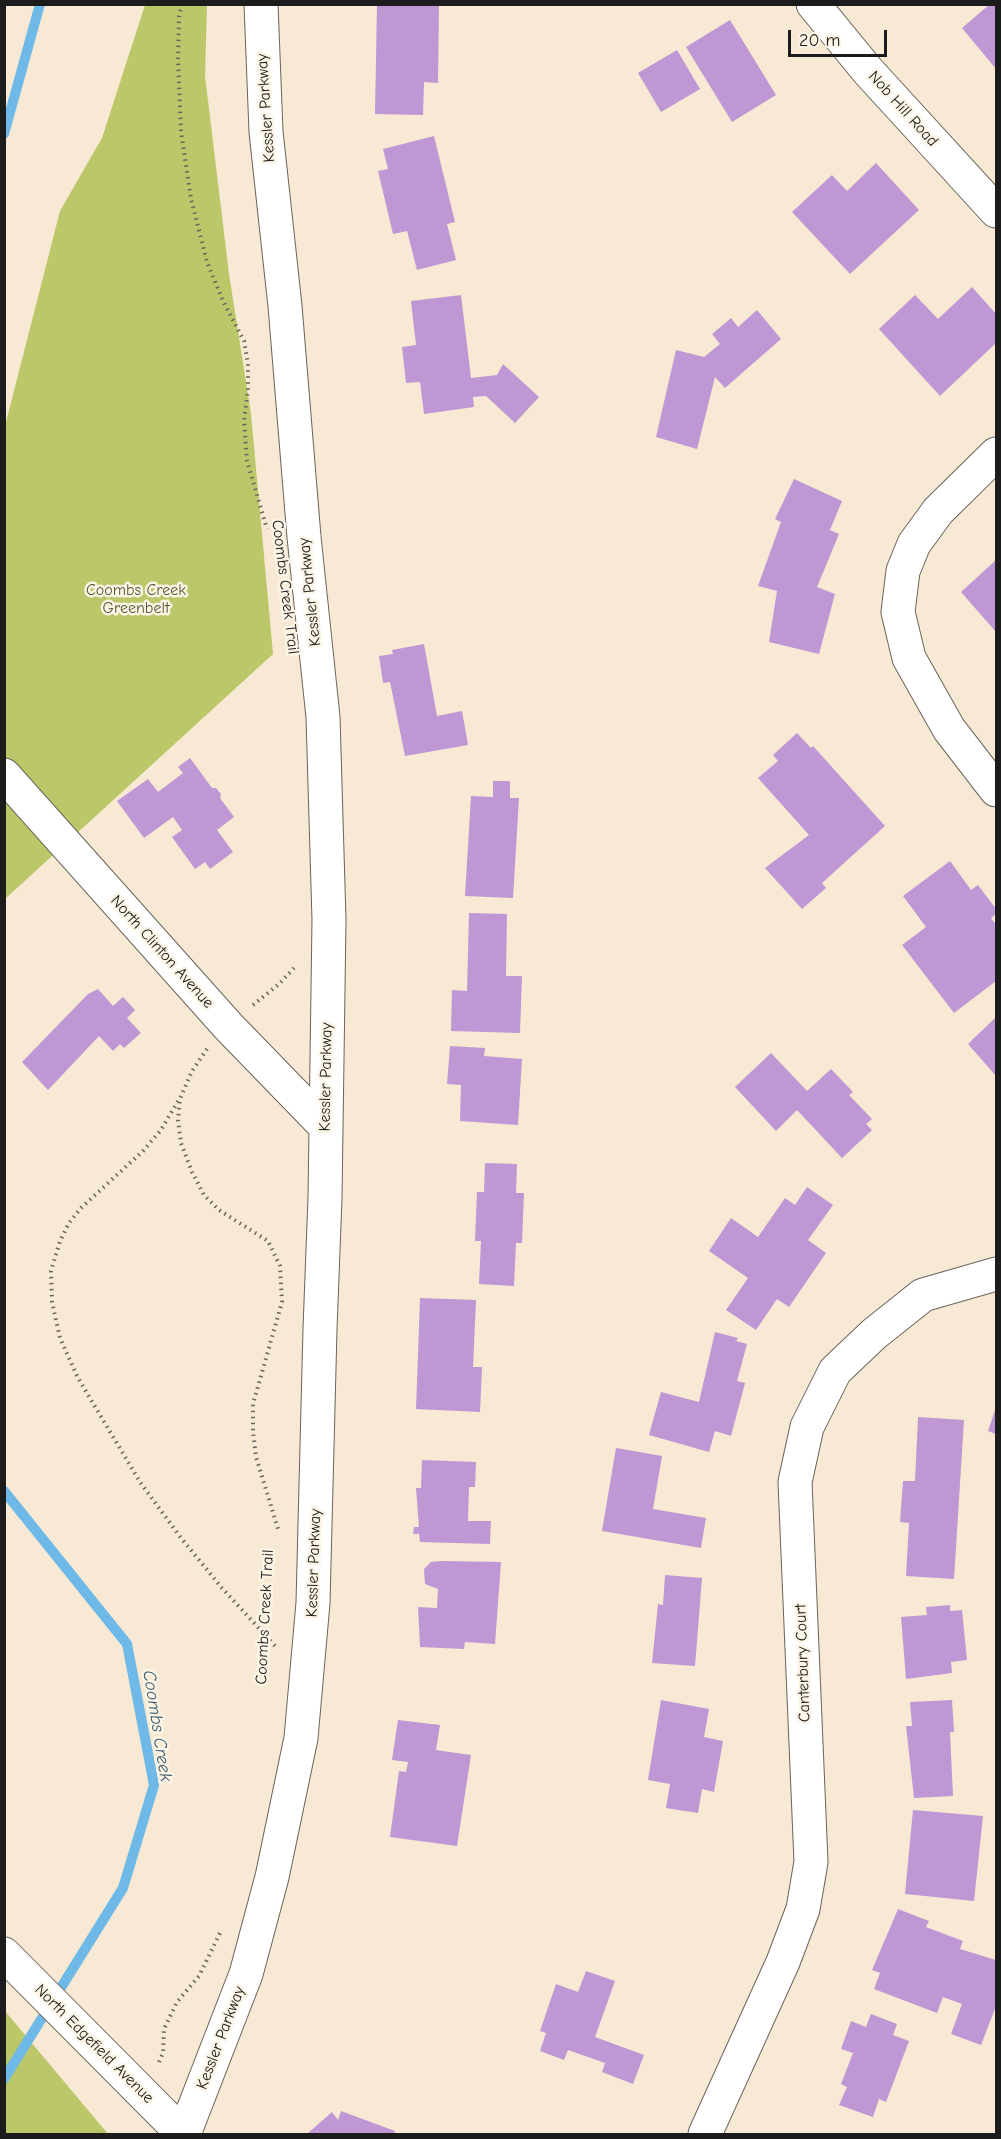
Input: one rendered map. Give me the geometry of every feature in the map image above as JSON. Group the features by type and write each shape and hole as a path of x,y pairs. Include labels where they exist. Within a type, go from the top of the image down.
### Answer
{"street":[{"name":"Kessler Parkway","path":"183,2134 246,1974 272,1877 301,1738 313,1603 325,1198 329,921 323,717 304,537 285,306 266,132 261,4"},
{"name":"Nob Hill Road","path":"813,4 868,71 996,212"},
{"path":"996,454 938,511 914,544 903,571 898,612 909,658 949,729 996,790"},
{"name":"North Clinton Avenue","path":"4,775 228,1026 325,1126"},
{"name":"Canterbury Court","path":"705,2134 783,1962 803,1909 811,1862 795,1482 807,1427 835,1371 874,1334 923,1295 996,1274"},
{"name":"North Edgefield Avenue","path":"4,1954 183,2134"}],"path":[{"name":"Coombs Creek Trail","path":"182,4 178,60 181,131 191,199 207,262 244,341 248,364 248,390 244,420 247,461 268,531"},
{"path":"246,1010 292,972 297,962"},
{"name":"Coombs Creek Trail","path":"209,1046 192,1071 180,1099 161,1130 143,1151 89,1200 69,1223 60,1241 51,1271 52,1302 60,1338 78,1378 140,1482 181,1538 222,1588 276,1647 276,1636"},
{"name":"Coombs Creek Trail","path":"180,1099 178,1120 181,1143 204,1195 219,1210 268,1241 280,1266 282,1302 253,1404 256,1457 277,1520 280,1538"},
{"path":"163,2053 164,2029 177,2002 199,1976 223,1926"}],"green space":[{"name":"Coombs Creek Greenbelt","path":"145,5 207,5 205,76 229,274 251,414 273,654 5,899 5,426 60,211 102,138"},
{"path":"5,2011 108,2134 5,2134"}],"building":[{"path":"377,4 439,4 438,83 424,82 423,115 375,114"},
{"path":"990,4 996,4 996,69 962,28"},
{"path":"730,20 776,95 732,122 686,47"},
{"path":"677,50 700,89 661,112 638,73"},
{"path":"434,136 455,222 447,224 456,260 417,270 407,231 393,234 378,171 388,169 383,149"},
{"path":"876,163 919,210 850,274 792,212 832,175 847,191"},
{"path":"972,287 996,314 996,343 940,396 879,329 915,295 938,319"},
{"path":"461,295 471,378 497,375 503,364 539,397 515,423 486,396 473,397 474,407 424,414 420,382 406,383 402,347 416,345 411,301"},
{"path":"757,310 781,339 725,388 715,377 697,449 656,437 676,350 704,357 720,344 712,334 731,318 738,327"},
{"path":"794,479 842,501 830,530 839,534 817,587 835,594 819,654 769,642 777,591 758,586 781,522 775,519"},
{"path":"996,560 996,632 961,592"},
{"path":"424,644 437,716 462,711 468,745 405,756 390,682 383,683 379,656 393,654 392,650"},
{"path":"797,733 811,748 813,746 885,826 822,883 826,888 802,909 765,868 809,835 758,778 778,761 773,755"},
{"path":"190,758 212,788 216,788 221,794 220,798 234,817 217,830 233,852 210,869 205,862 195,869 172,837 182,830 173,817 144,838 117,801 148,779 158,792 183,773 178,767"},
{"path":"493,781 510,781 510,798 519,798 513,898 465,896 471,796 493,797"},
{"path":"950,861 971,890 978,885 996,909 996,914 991,918 996,925 996,981 954,1013 902,945 926,927 903,896"},
{"path":"469,913 507,914 506,976 522,976 520,1033 451,1031 452,990 467,991"},
{"path":"98,989 113,1006 123,997 135,1010 127,1018 141,1033 124,1048 120,1044 113,1051 99,1036 48,1090 22,1062 88,994"},
{"path":"996,1017 996,1076 968,1044"},
{"path":"450,1046 485,1048 484,1056 522,1059 518,1125 460,1121 461,1085 447,1084"},
{"path":"771,1053 807,1091 831,1069 853,1092 849,1095 872,1119 866,1124 872,1130 842,1158 797,1110 776,1131 735,1087"},
{"path":"485,1163 517,1164 516,1193 524,1193 522,1243 516,1243 514,1286 479,1284 481,1241 475,1241 477,1192 484,1192"},
{"path":"807,1187 833,1205 808,1240 826,1253 789,1307 777,1299 756,1330 726,1310 748,1278 709,1251 731,1218 758,1237 785,1198 795,1205"},
{"path":"420,1298 476,1300 473,1367 482,1367 480,1412 416,1409"},
{"path":"715,1332 738,1338 736,1341 747,1344 737,1381 745,1383 731,1436 715,1431 709,1452 649,1435 661,1392 699,1402"},
{"path":"996,1407 996,1434 988,1431"},
{"path":"918,1417 964,1420 954,1579 906,1576 909,1523 900,1522 903,1481 915,1481"},
{"path":"616,1448 662,1456 653,1509 706,1518 701,1548 602,1531"},
{"path":"422,1460 476,1462 475,1487 469,1487 468,1521 491,1521 490,1544 420,1542 419,1534 413,1534 414,1527 419,1527 416,1488 421,1488"},
{"path":"431,1562 501,1562 495,1644 465,1642 464,1649 420,1647 418,1607 437,1608 438,1589 425,1584 424,1569"},
{"path":"665,1575 702,1578 695,1666 652,1663 658,1604 663,1605"},
{"path":"950,1605 950,1611 962,1610 967,1660 951,1662 952,1673 906,1679 901,1617 927,1615 926,1607"},
{"path":"661,1700 709,1709 704,1737 723,1741 714,1792 702,1789 698,1813 666,1808 670,1784 648,1780"},
{"path":"952,1700 954,1732 950,1732 953,1796 914,1798 906,1726 912,1726 910,1702"},
{"path":"398,1720 440,1725 436,1750 471,1755 457,1846 390,1837 399,1771 406,1772 408,1762 392,1760"},
{"path":"913,1810 983,1816 974,1901 905,1894"},
{"path":"898,1909 929,1921 926,1927 963,1941 960,1949 996,1960 996,2006 981,2045 951,2034 962,2004 943,1997 937,2013 874,1989 880,1973 872,1970"},
{"path":"586,1971 615,1981 595,2037 644,2055 633,2084 602,2072 605,2063 568,2050 564,2060 540,2051 546,2033 540,2031 556,1984 578,1992"},
{"path":"871,2014 897,2024 893,2035 909,2041 886,2102 879,2099 873,2117 839,2105 847,2087 841,2084 853,2053 841,2049 851,2021 866,2027"},
{"path":"341,2111 395,2131 394,2134 307,2134 332,2112 338,2120"}],"waterway":[{"name":"Coombs Creek","path":"4,134 40,4"},
{"name":"Coombs Creek","path":"4,1491 127,1644 154,1785 123,1888 4,2079"}]}
